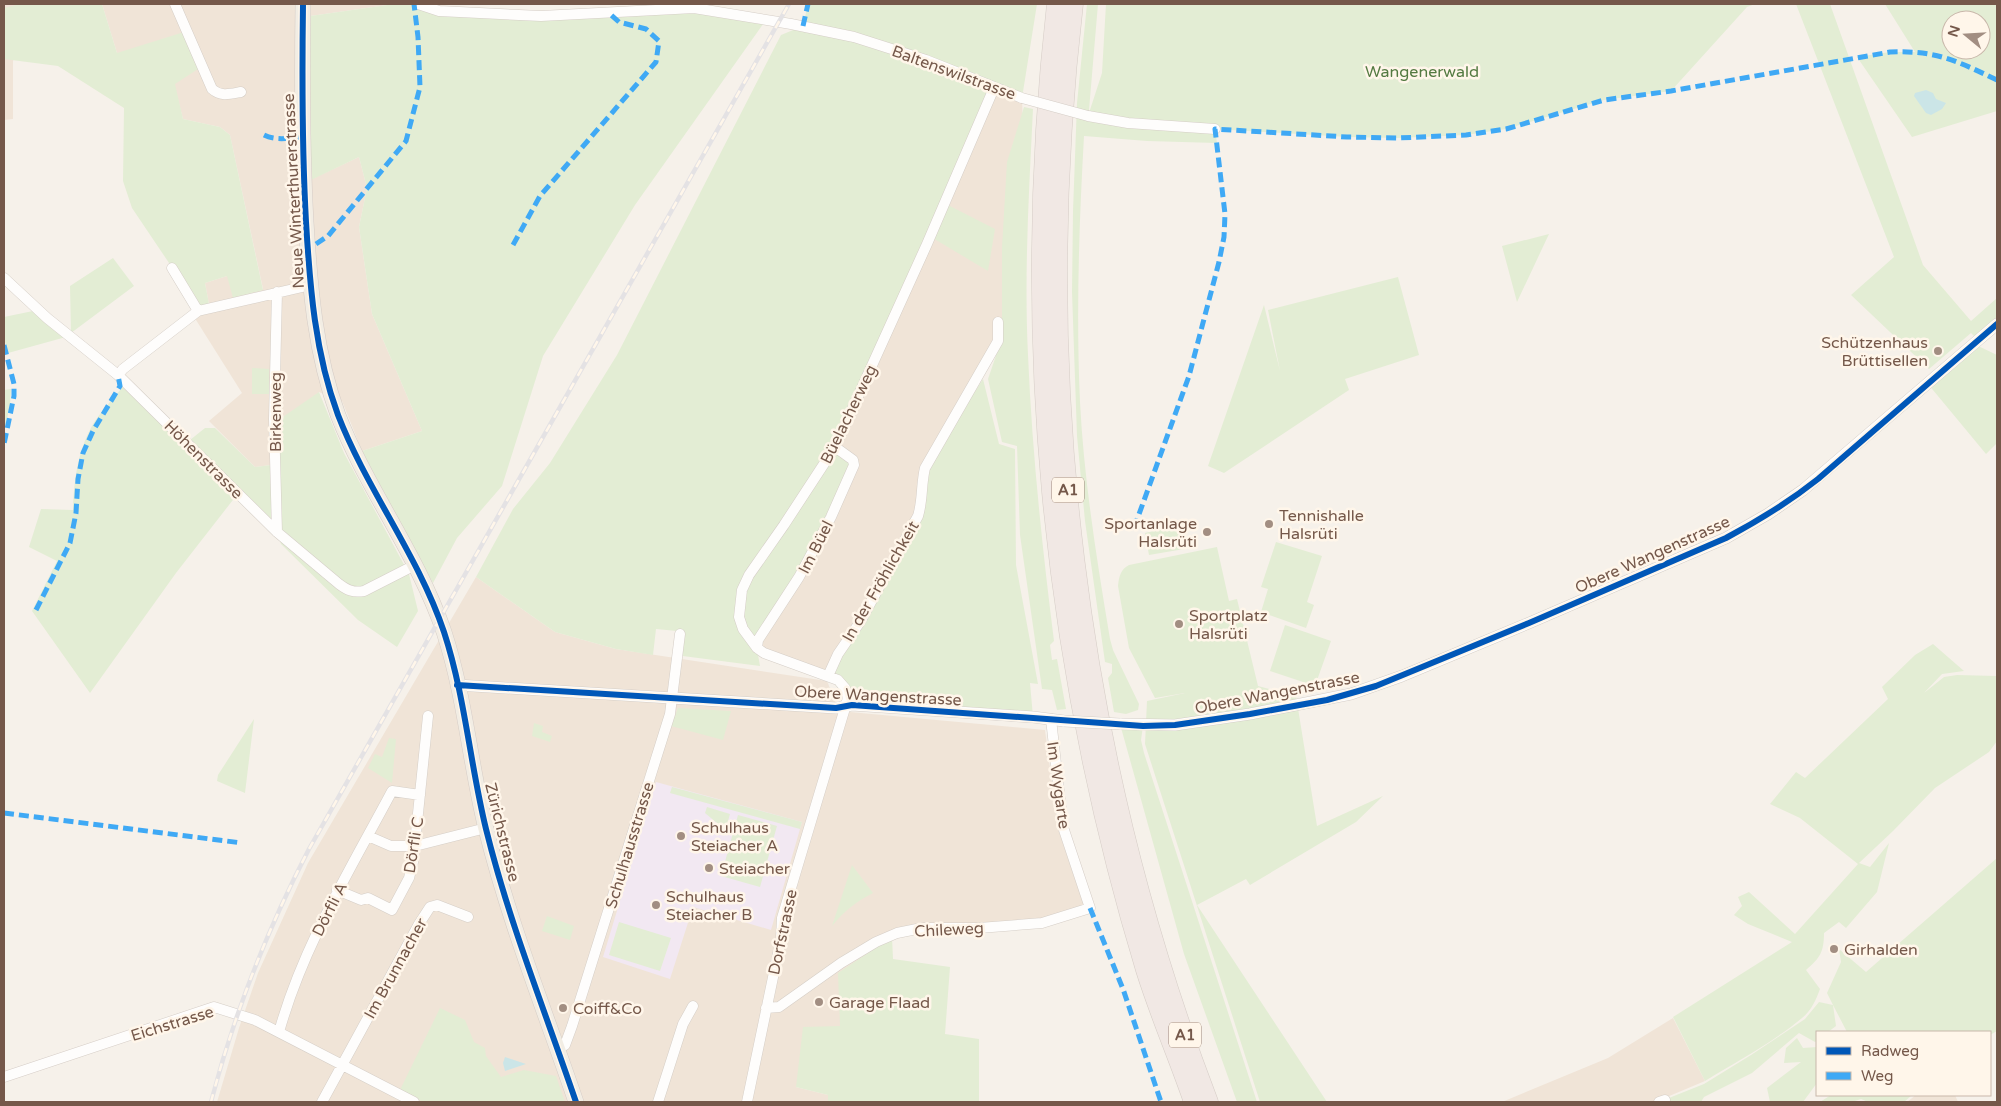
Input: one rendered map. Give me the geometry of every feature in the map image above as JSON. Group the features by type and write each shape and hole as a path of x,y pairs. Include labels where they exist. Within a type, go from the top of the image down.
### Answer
{"highway":[{"name":"A1","path":"1056,4 1044,134 1040,266 1042,374 1052,509 1070,652 1089,754 1115,864 1155,1002 1193,1102"},
{"name":"A1","path":"1074,4 1061,154 1058,288 1062,412 1075,555 1096,696 1123,822 1162,966 1209,1102"},
{"path":"1155,1002 1167,1052 1185,1102"}],"main road":[{"name":"Neue Winterthurerstrasse","path":"303,4 304,173 311,285 320,350 338,412 356,454 415,565"},
{"name":"Zürichstrasse","path":"415,565 441,624 457,685 486,828 498,874 576,1102"}],"street":[{"path":"175,4 212,89 224,95 241,92"},
{"name":"Baltenswilstrasse","path":"418,4 439,11 541,16 694,8 791,24 854,37 926,60 1022,98 1088,116 1136,124 1215,129"},
{"name":"Büelacherweg","path":"757,648 746,635 739,617 742,590 749,575 835,447 927,244 994,88"},
{"path":"172,268 198,311"},
{"name":"Höhenstrasse","path":"4,278 47,318 118,374 277,532 338,584 357,592 371,589 415,565"},
{"path":"118,374 198,311 311,285"},
{"name":"Birkenweg","path":"276,292 274,419 277,532"},
{"name":"In der Fröhlichkeit","path":"828,676 838,654 860,622 918,516 922,480 926,468 998,341 998,322"},
{"name":"Obere Wangenstrasse","path":"457,685 845,707 870,706 1064,721 1175,725 1250,714 1351,694 1384,683 1502,635 1726,538 1768,514 1803,490 1997,324"},
{"name":"Im Büel","path":"757,648 758,640 802,572 831,517 854,465 853,460 835,447"},
{"name":"Schulhausstrasse","path":"557,1048 564,1045 572,1026 650,779 674,697 680,634"},
{"path":"757,648 764,653 838,680 845,688 848,700 845,707"},
{"name":"Dorfstrasse","path":"747,1102 781,939 782,918 845,707"},
{"name":"Dörfli C","path":"337,890 361,900 368,898 392,910 409,878 415,846 428,716"},
{"name":"Im Wygarte","path":"1051,719 1063,827 1090,908"},
{"name":"Dörfli A","path":"279,1032 309,948 337,890 392,791 420,795"},
{"path":"368,836 391,846 415,846 486,828"},
{"name":"Im Brunnacher","path":"322,1102 419,924 430,908 437,905 468,917"},
{"name":"Chileweg","path":"766,1008 779,1007 841,963 876,942 897,933 922,928 979,928 1042,923 1090,908"},
{"path":"658,1102 683,1024 693,1006"},
{"name":"Eichstrasse","path":"4,1077 214,1007 255,1020 414,1102"}],"shaded area":[{"path":"4,4 34,4 13,61 13,119 4,120"},
{"path":"102,4 394,4 310,16 312,179 359,157 367,188 359,227 372,314 422,431 362,451 342,401 319,392 279,464 255,467 209,421 242,393 191,312 209,304 205,283 227,276 263,289 230,135 220,127 183,119 174,84 117,53"},
{"path":"994,88 1022,98 1023,130 1004,340 985,368 920,508 828,676 764,653 758,640 835,447"},
{"path":"476,577 555,632 616,649 827,681 839,711 1045,730 1058,829 1084,906 1046,920 968,926 892,937 840,1026 796,1087 828,1095 828,1102 217,1102 258,973 308,863"},
{"name":"Steiacher","path":"656,782 802,822 771,930 693,907 670,979 603,957"},
{"path":"1673,1018 1705,1081 1655,1102 1502,1102 1608,1058"},
{"path":"1915,1096 1955,1096 1958,1102 1907,1102"}],"green space":[{"path":"20,4 102,4 117,53 184,32 198,69 175,84 183,119 220,127 230,135 263,290 233,298 227,276 205,283 209,304 198,306 132,208 123,181 124,108 58,66 4,59 4,8"},
{"path":"394,4 418,4 469,13 694,8 766,20 635,205 543,356 502,486 457,538 433,583 362,451 422,431 372,314 359,227 367,188 359,157 311,180 310,16"},
{"path":"808,4 1037,4 1022,98 995,88 835,447 854,465 757,649 760,666 675,655 677,631 656,629 653,655 616,649 555,632 476,577 513,509 550,463 617,355 781,35 803,26"},
{"name":"Wangenerwald","path":"1087,4 1098,4 1089,110 1086,117 1088,116 1102,73 1106,4 1755,4 1747,7 1671,91 1604,100 1506,129 1466,135 1398,138 1347,137 1215,129 1217,143 1147,141 1084,136 1078,302 1082,432 1092,521 1110,639 1113,650 1139,704 1138,710 1126,714 1114,712 1108,678 1112,673 1112,664 1105,662 1085,521 1077,436 1072,292 1073,211 1077,103"},
{"path":"1796,4 1830,4 1923,265 1971,321 1997,298 1997,319 1976,338 1971,333 1929,369 1851,295 1894,257"},
{"path":"1885,4 1997,4 1997,111 1912,137 1857,57 1890,52 1915,52"},
{"path":"1024,107 1033,109 1027,263 1030,391 1038,498 1054,641 1050,645 1052,660 1057,659 1066,709 1057,710 1052,690 1042,689 1020,535 1017,446 1002,442 988,379 1002,338 1002,247 1007,162"},
{"path":"946,204 995,229 988,271 931,237"},
{"path":"1549,234 1517,302 1502,246"},
{"path":"113,258 134,286 71,333 70,286"},
{"path":"1398,277 1419,355 1345,379 1349,390 1224,473 1208,466 1264,305 1280,371 1268,310"},
{"path":"33,311 66,337 8,353 4,338 4,317"},
{"path":"1974,344 1997,355 1997,443 1986,454 1928,384"},
{"path":"252,368 269,369 269,394 252,394"},
{"path":"983,379 999,444 1015,449 1016,565 1038,684 1030,683 1033,717 852,705 828,676 918,516 925,468"},
{"path":"124,385 236,496 176,573 90,693 32,611 57,561 29,547 41,509 73,510 78,464 89,431"},
{"path":"11,389 10,405 4,432 4,390"},
{"path":"319,392 344,453 409,574 418,611 397,647 358,620 281,544 277,532 190,440 205,428 215,428 255,467 279,464 277,421"},
{"path":"1178,525 1184,549 1149,555 1145,533"},
{"path":"1276,542 1322,556 1307,602 1314,605 1306,628 1261,612 1268,589 1261,587"},
{"path":"1217,547 1229,601 1237,599 1258,686 1296,696 1317,826 1383,796 1356,822 1250,885 1246,879 1197,905 1327,1102 1260,1102 1145,744 1147,701 1185,693 1155,698 1129,648 1118,586 1120,576 1122,571 1129,565"},
{"path":"1285,625 1331,641 1315,686 1270,671"},
{"path":"1933,644 1964,671 1942,674 1924,693 1944,677 1957,675 1997,676 1997,741 1989,752 1935,788 1859,863 1870,867 1889,843 1877,892 1846,928 1839,922 1824,933 1820,954 1815,962 1806,970 1820,989 1808,1012 1780,1035 1705,1081 1673,1017 1792,942 1748,924 1734,915 1742,906 1738,897 1749,892 1795,934 1858,864 1800,818 1770,804 1796,772 1805,778 1888,699 1882,687 1915,655"},
{"path":"678,708 731,711 723,740 671,726"},
{"path":"254,719 245,793 217,781 218,775"},
{"path":"534,723 543,726 542,732 552,736 550,742 532,736"},
{"path":"1120,724 1143,726 1141,740 1144,753 1257,1102 1237,1102 1184,954"},
{"path":"389,738 396,739 392,783 368,768 375,754 382,757"},
{"path":"672,787 802,822 800,829 670,793"},
{"path":"707,807 730,814 725,832 720,831 718,824 705,813"},
{"path":"738,815 777,826 760,887 721,876"},
{"path":"1997,858 1997,1031 1991,1034 1991,1031 1846,1031 1827,993 1841,962 1839,949 1866,972"},
{"path":"852,865 873,893 851,907 832,926"},
{"path":"547,916 574,926 570,940 542,931"},
{"path":"619,922 671,938 660,971 609,955"},
{"path":"892,937 893,959 950,967 945,1034 979,1039 979,1102 828,1102 828,1095 796,1087 803,1027 840,1026 838,973"},
{"path":"1819,1002 1833,1005 1836,1026 1829,1031 1816,1031 1816,1042 1799,1033 1752,1073 1704,1097 1701,1102 1659,1102 1704,1084 1751,1055 1805,1019"},
{"path":"440,1008 465,1020 474,1042 485,1048 486,1056 501,1077 524,1070 556,1076 565,1102 423,1102 400,1090"},
{"path":"1797,1038 1803,1048 1816,1047 1816,1084 1803,1102 1770,1102 1767,1088 1801,1062 1784,1063 1786,1048"},
{"path":"1829,1096 1911,1096 1904,1102 1868,1102 1861,1099 1852,1102 1820,1102"}],"water":[{"path":"1926,90 1933,93 1936,99 1946,103 1942,109 1931,115 1926,113 1914,96 1915,93"},
{"path":"505,1057 526,1064 505,1071 503,1063"}],"railway":[{"path":"211,1102 230,1037 253,973 279,910 309,849 789,4"}],"marked path":[{"path":"316,244 328,236 406,141 420,87 418,37 414,4"},
{"path":"803,26 808,4"},
{"path":"513,245 540,196 656,62 659,41 646,29 619,22 609,13"},
{"path":"1134,528 1189,376 1219,262 1224,237 1225,214 1215,129 1347,137 1398,138 1466,135 1506,129 1604,100 1671,91 1890,52 1920,53 1946,58 1997,80"},
{"path":"264,135 278,139 303,137"},
{"path":"4,345 14,384 14,396 4,444"},
{"path":"36,610 70,543 76,513 78,479 83,453 93,431 120,386 118,375"},
{"path":"4,813 242,843"},
{"path":"1090,908 1123,989 1161,1102"}],"cycle path":[{"path":"303,4 306,222 312,296 324,368 330,392 350,443 421,576 444,632 457,681 480,804 495,864 516,932 576,1102"},
{"path":"457,685 836,708 852,705 1143,726 1175,725 1327,700 1376,686 1529,623 1738,532 1785,503 1818,479 1997,324"}],"place":[{"name":"Schützenhaus Brüttisellen","path":"1938,351"},
{"name":"Tennishalle Halsrüti","path":"1269,524"},
{"name":"Sportanlage Halsrüti","path":"1207,532"},
{"name":"Sportplatz Halsrüti","path":"1179,624"},
{"name":"Schulhaus Steiacher A","path":"681,836"},
{"name":"Steiacher","path":"709,868"},
{"name":"Schulhaus Steiacher B","path":"656,905"},
{"name":"Girhalden","path":"1834,949"},
{"name":"Garage Flaad","path":"819,1002"},
{"name":"Coiff&Co","path":"563,1008"}]}
